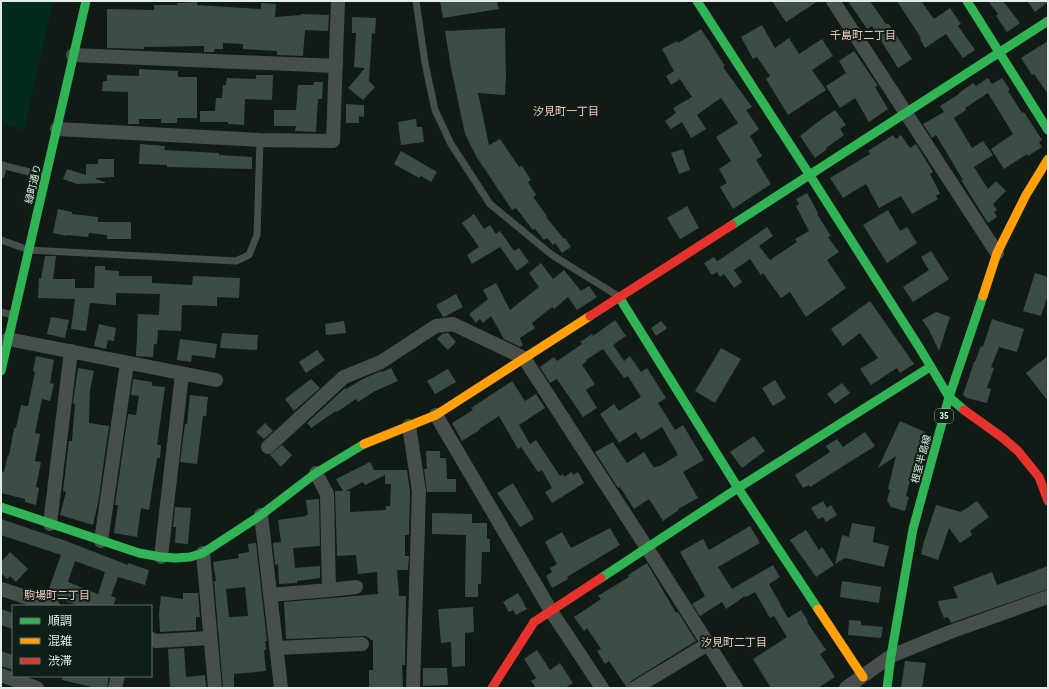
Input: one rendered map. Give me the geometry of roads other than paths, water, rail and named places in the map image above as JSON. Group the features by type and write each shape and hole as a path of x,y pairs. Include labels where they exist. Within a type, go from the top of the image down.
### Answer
{"street":[{"name":"緑町通り","path":"1,371 86,1"},
{"path":"57,129 260,140 333,141 338,1"},
{"path":"697,1 810,174 949,397 964,410 1003,438 1044,473 1048,501"},
{"path":"833,1 905,114 997,253"},
{"path":"967,1 1000,51 1048,130"},
{"path":"1,507 139,553 176,558 190,557 203,553 261,515 316,473 365,443 436,415 905,114 1048,20"},
{"path":"73,55 336,66"},
{"name":"根室半島線","path":"887,688 891,656 913,529 949,397 997,253 1026,195 1048,159"},
{"path":"620,297 738,488 863,677"},
{"path":"268,446 344,377 381,362 436,326 453,324 524,358 736,688"},
{"path":"8,339 216,380"},
{"path":"50,524 71,351"},
{"path":"101,541 127,363"},
{"path":"492,688 534,622 738,488 930,367"},
{"path":"161,557 182,374"},
{"path":"436,415 551,611 602,688"},
{"path":"409,426 419,491 413,688"},
{"path":"316,473 327,494 329,590"},
{"path":"261,515 281,688"},
{"path":"203,553 215,688"},
{"path":"270,595 356,587"},
{"path":"1,589 50,605"},
{"path":"846,688 891,656 950,632 1048,597"},
{"path":"152,639 156,641 210,638"},
{"path":"276,648 362,644"},
{"path":"634,688 708,644"},
{"path":"1,675 37,688"},
{"path":"115,688 118,677"}],"lane":[{"path":"416,1 425,63 435,110 451,144 490,204 552,255 620,297"},
{"path":"1,240 29,250 236,261 249,255 257,235 260,140"},
{"path":"1,175 2,165 46,176"},
{"path":"1,312 14,315"}],"district":[{"name":"千島町二丁目","path":"863,35"},
{"name":"汐見町一丁目","path":"566,111"},
{"name":"駒場町二丁目","path":"57,595"},
{"name":"汐見町二丁目","path":"734,642"}]}
